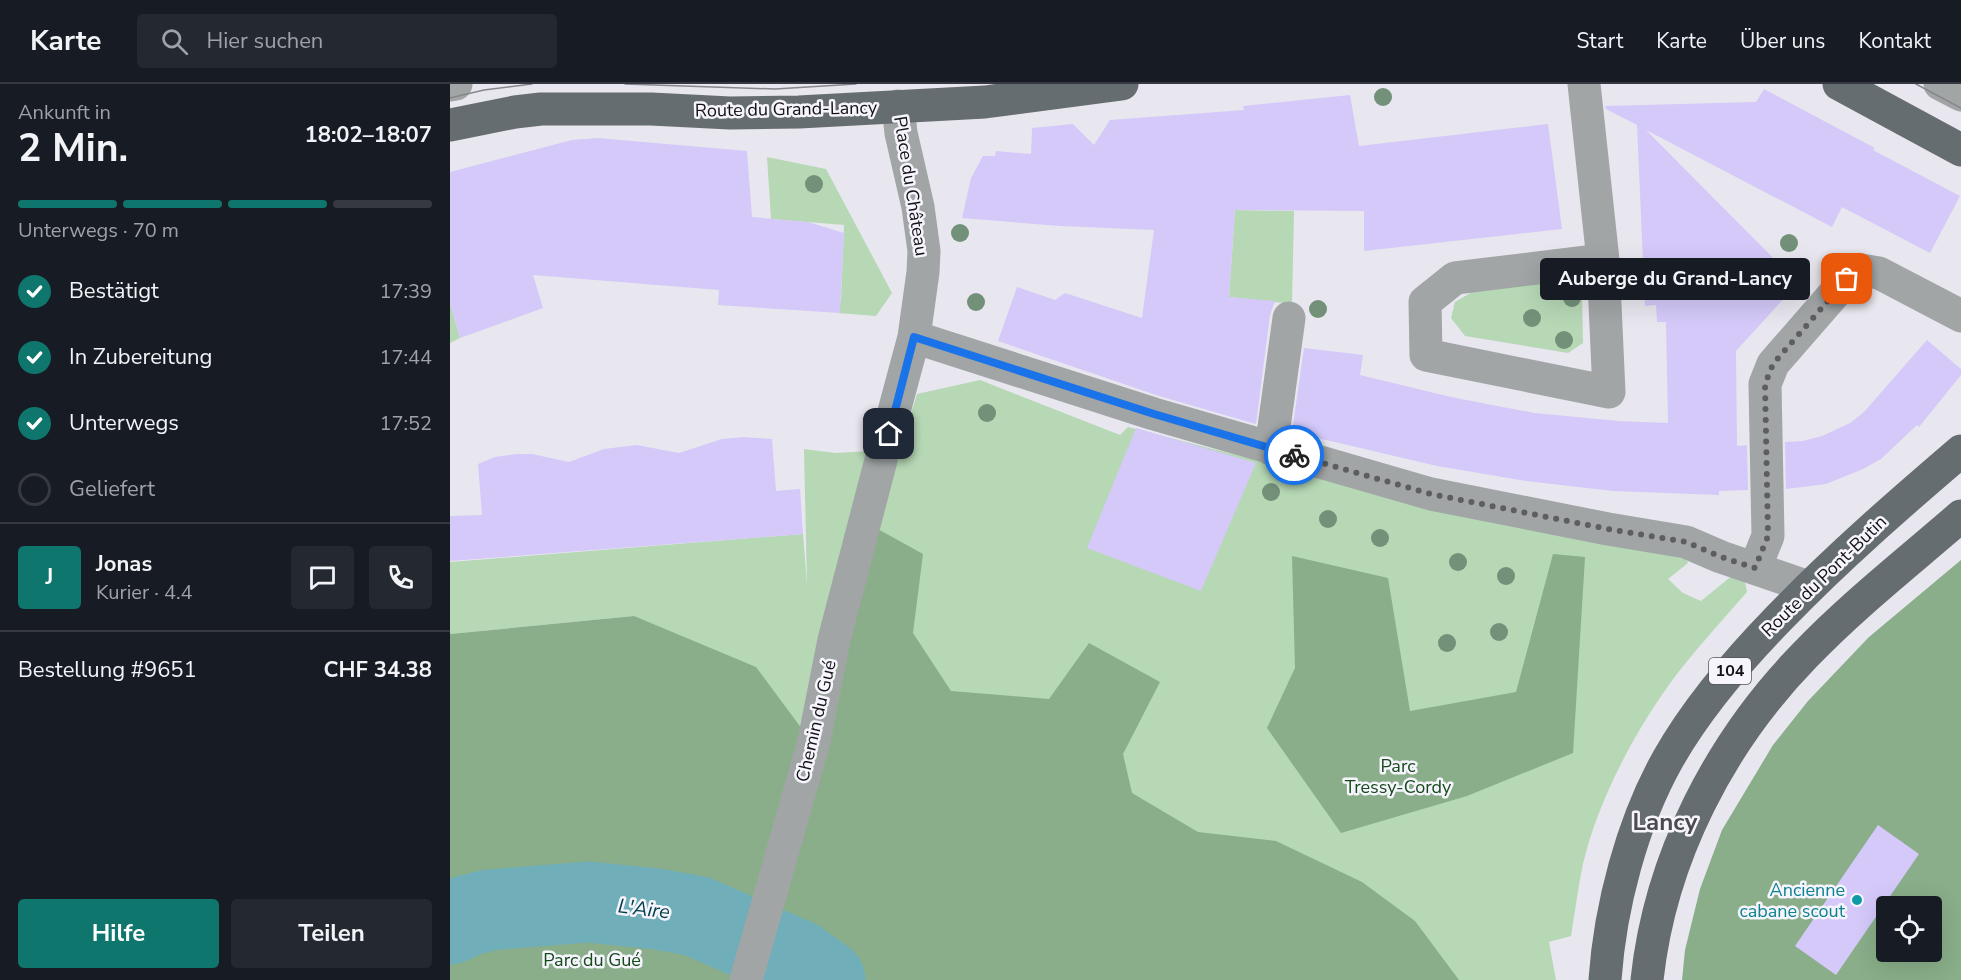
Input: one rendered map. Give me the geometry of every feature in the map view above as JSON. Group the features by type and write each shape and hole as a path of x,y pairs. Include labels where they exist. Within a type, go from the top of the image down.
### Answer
{"main road":[{"name":"Route du Grand-Lancy","path":"450,125 541,109 799,112 985,102 1122,84"},
{"path":"1839,84 1961,150"},
{"name":"Route du Pont-Butin","path":"1605,980 1620,885 1634,840 1649,799 1668,759 1698,711 1742,656 1809,587 1961,451"},
{"name":"104","path":"1647,980 1656,926 1667,885 1691,819 1727,751 1803,656 1841,619 1961,516"}],"street":[{"path":"450,86 456,84"},
{"path":"1584,84 1603,260 1609,392 1426,355 1425,302 1455,278 1603,260"},
{"path":"1940,84 1961,95"},
{"name":"Place du Château","path":"898,106 901,133 918,207 924,251 914,337"},
{"path":"1755,568 1768,536 1765,384 1773,364 1847,279 1861,270 1879,273 1961,316"},
{"path":"1271,449 1289,318"},
{"path":"914,337 1154,414 1431,494 1686,542 1721,557 1809,587"},
{"name":"Chemin du Gué","path":"746,979 814,741 834,640 914,337"}],"green space":[{"path":"767,157 826,169 892,293 876,316 838,313 841,299 844,225 771,219"},
{"path":"1235,210 1294,211 1292,304 1229,297"},
{"path":"1562,281 1582,295 1583,343 1568,353 1465,336 1451,318 1455,302 1472,292"},
{"path":"450,303 460,338 450,343"},
{"name":"Parc Tressy-Cordy","path":"980,380 1120,435 1128,427 1302,472 1686,559 1688,563 1668,579 1683,593 1701,601 1734,574 1744,577 1747,592 1699,646 1668,686 1623,759 1590,838 1583,864 1571,936 1549,942 1556,980 951,980 876,528 917,394"},
{"path":"804,449 835,453 870,451 802,729 634,616 450,634 450,562 803,534 807,585"},
{"name":"Parc du Gué","path":"876,528 923,554 913,633 951,691 1049,699 1089,643 1160,682 1123,754 1132,793 1198,832 1276,841 1362,882 1415,921 1459,980 450,980 450,634 634,616 756,667 802,729"},
{"path":"1553,554 1585,557 1573,753 1467,796 1341,833 1267,728 1295,668 1292,556 1388,578 1410,711 1516,692"},
{"path":"1961,560 1961,980 1682,980 1685,950 1700,889 1722,830 1773,745 1808,701 1869,637"}],"building":[{"path":"1764,89 1960,196 1930,253 1842,207 1832,227 1646,130 1798,283 1736,351 1737,446 1747,445 1748,490 1719,491 1719,495 1613,491 1526,481 1437,466 1292,432 1304,348 1363,355 1360,375 1451,397 1534,413 1668,423 1666,322 1657,322 1656,305 1645,306 1637,125 1606,109 1605,106 1756,102"},
{"path":"1350,95 1359,146 1548,124 1562,229 1364,251 1364,211 1235,210 1229,297 1275,301 1270,315 1256,424 1159,396 998,341 1017,287 1055,300 1065,293 1142,318 1154,230 1060,226 962,218 971,178 983,156 995,156 996,151 1031,154 1032,128 1073,124 1094,145 1110,120 1244,110 1243,106"},
{"path":"598,138 747,151 752,217 808,222 844,233 840,313 718,305 719,290 533,275 543,308 460,338 450,303 450,172 572,140"},
{"path":"1927,340 1961,369 1961,375 1919,427 1917,425 1881,459 1863,469 1826,484 1786,489 1785,442 1803,441 1822,436 1850,423 1864,412"},
{"path":"1136,428 1256,463 1201,591 1087,548"},
{"path":"744,437 772,439 776,491 800,489 803,534 450,561 450,516 482,515 478,464 495,457 517,454 532,454 569,462 604,449 637,445 679,453 722,439"},
{"name":"Ancienne cabane scout","path":"1878,825 1919,854 1890,896 1876,896 1876,917 1836,975 1795,946"}],"waterway":[{"name":"L'Aire","path":"450,924 466,916 489,910 588,902 657,909 696,916 797,960 825,980"}],"tram line":[{"path":"450,98 484,90 532,84"},
{"path":"625,84 775,89 856,84"},
{"path":"1916,84 1961,108"}],"way so far":[{"path":"1294,455 1431,494 1686,542 1755,568 1768,536 1765,384 1773,364 1847,279"}],"place":[{"name":"Auberge du Grand-Lancy","path":"1847,279"},
{"name":"Ancienne cabane scout","path":"1857,900"}],"district":[{"name":"Lancy","path":"1665,822"}],"route":[{"path":"889,434 914,337 1154,414 1294,455"}]}
